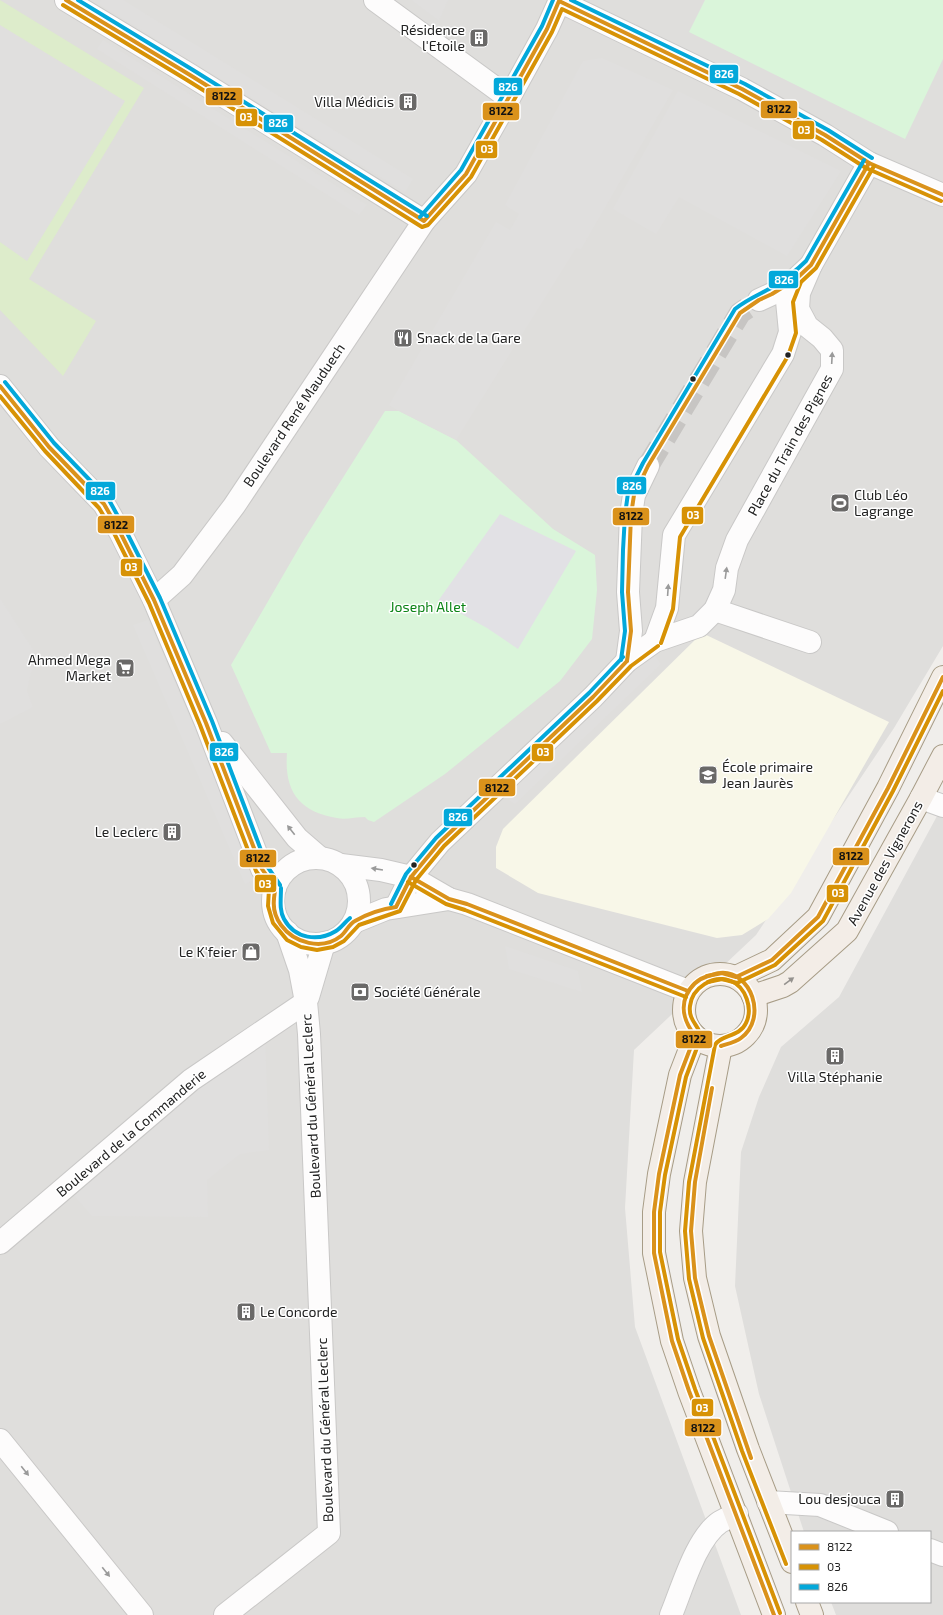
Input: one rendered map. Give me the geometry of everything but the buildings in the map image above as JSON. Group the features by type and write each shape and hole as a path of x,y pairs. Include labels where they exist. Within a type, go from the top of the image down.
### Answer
{"main road":[{"path":"736,977 772,960 818,917 888,788 943,677"},
{"name":"Avenue des Vignerons","path":"754,996 790,982 847,931 943,756"},
{"path":"722,973 736,977 746,985 754,996 756,1007 755,1019 750,1030 742,1038 732,1044 720,1046 702,1042 694,1036 687,1026 684,1015 684,1002 688,991 697,981 709,974 722,973"},
{"path":"694,1036 680,1075 658,1174 654,1212 654,1253 672,1341 689,1392 737,1514 774,1615"},
{"path":"720,1046 695,1182 691,1231 695,1278 709,1336 748,1449 791,1560"},
{"path":"807,1603 812,1615"}],"street":[{"path":"375,0 509,98"},
{"path":"560,0 742,89 825,135 869,163 943,196"},
{"name":"Boulevard René Mauduech","path":"154,600 182,575 234,506 424,221 466,174 547,28 560,0"},
{"path":"68,1 424,221"},
{"path":"655,642 667,608 674,535 784,354 790,332 787,301 869,163"},
{"path":"759,300 772,294 803,272"},
{"name":"Place du Train des Pignes","path":"715,610 724,590 727,568 737,540 832,369 832,350 822,338 807,326 798,310 799,293 803,272"},
{"path":"0,386 49,447 104,504 120,532 154,600 206,723 262,869 275,888"},
{"path":"627,661 631,631 628,592 631,515 634,494 648,466"},
{"path":"396,907 411,877 440,842 593,697 627,661 655,642 699,626 715,610 810,642"},
{"path":"206,723 297,838 319,857"},
{"path":"921,798 943,806"},
{"path":"319,857 334,861 341,866 349,873 358,891 358,907 354,922 347,931 329,942 320,944 306,943 294,938 279,923 274,912 272,900 275,888 281,875 291,864 305,858 319,857"},
{"path":"341,866 381,870 411,877 449,899 467,904 688,991"},
{"path":"354,922 386,908 449,899"},
{"name":"Boulevard du Général Leclerc","path":"225,1615 329,1533 306,1002 300,970 287,932"},
{"name":"Boulevard du Général Leclerc","path":"306,1002 324,943 329,942"},
{"name":"Boulevard de la Commanderie","path":"0,1243 191,1080 306,1002"},
{"path":"0,1440 142,1615"},
{"path":"768,1502 820,1505 884,1531"},
{"path":"671,1615 698,1548 707,1534 720,1522 737,1514"},
{"path":"931,1550 943,1555"}],"shaded area":[{"path":"0,0 943,0 943,646 894,728 756,935 634,1050 625,1208 635,1327 741,1615 0,1615"},
{"path":"101,0 123,0 413,179 405,192 99,4"},
{"path":"411,0 448,0 439,21"},
{"path":"0,25 125,101 27,261 0,242"},
{"path":"103,40 367,205 359,215 97,49"},
{"path":"602,58 673,90 581,249 576,248 456,440 389,405 496,222 510,230 519,214 505,205 583,61"},
{"path":"678,91 841,171 787,256 679,197 656,234 613,209"},
{"path":"500,514 576,551 518,649 487,628 438,601"},
{"path":"0,598 38,657 32,669 27,690 33,707 0,724"},
{"path":"148,620 258,878 245,884 133,625"},
{"name":"École primaire Jean Jaurès","path":"702,633 889,722 791,893 768,919 742,935 717,938 538,893 496,868 496,847 503,829"},
{"path":"652,653 661,664 515,804 504,797 589,717"},
{"path":"943,805 943,1615 836,1615 831,1603 931,1603 931,1531 804,1531 759,1394 735,1286 741,1152 759,1097 781,1047 839,997"},
{"path":"505,946 578,971 582,992 509,969"},
{"path":"265,1033 269,1150 240,1154 207,1180 208,1217 92,1216 72,1193"}],"green space":[{"path":"0,0 144,88 29,279 96,321 63,376 0,310"},
{"path":"705,0 943,0 943,59 905,139 689,32"},
{"name":"Joseph Allet","path":"385,411 399,411 456,440 553,529 595,555 597,590 592,639 560,681 445,774 374,822 365,817 340,819 324,815 313,811 297,798 291,789 288,778 287,753 271,753 231,665 303,541"}],"tunnel":[{"path":"648,466 740,313 759,300"}],"transit line":[{"name":"8122","path":"66,0 190,75 424,221 466,174 547,29 559,1 742,89 825,135 869,163 943,195"},
{"name":"826","path":"78,0 427,216"},
{"name":"826","path":"420,217 461,170 542,26 553,0"},
{"name":"826","path":"571,0 745,84 828,130 872,158"},
{"name":"03","path":"63,5 187,80 422,227 428,225 471,177 552,32 562,9 739,94 822,140 866,168 941,201"},
{"name":"826","path":"621,660 625,631 622,592 625,515 628,493 643,463 735,309 780,282 806,261 864,160"},
{"name":"8122","path":"627,661 631,631 628,592 631,515 634,495 648,466 740,313 759,300 796,279 811,265 869,163"},
{"name":"03","path":"661,643 673,609 680,537 788,356 796,333 793,302 801,282 816,268 874,166"},
{"name":"826","path":"5,382 54,443 109,500 125,529 160,598 212,721 267,866 280,885"},
{"name":"8122","path":"0,386 49,447 104,504 120,532 154,600 206,723 262,869 275,888 274,906 277,919 287,931 301,940 317,944 334,941 341,936 353,922 360,918 375,912 396,907 411,877 440,842 593,697 627,661"},
{"name":"03","path":"0,396 45,451 99,508 115,535 149,603 200,725 256,871 269,889 268,906 273,923 287,940 301,947 317,950 333,947 344,941 359,925 400,911 416,880 444,846 597,701 631,666 658,646"},
{"name":"826","path":"391,904 406,874 436,838 589,693 623,657"},
{"name":"8122","path":"707,976 722,973 736,977 772,960 818,917 888,788 943,677"},
{"name":"03","path":"708,982 722,979 737,983 775,965 823,921 893,791 943,691"},
{"name":"8122","path":"411,877 449,899 467,904 688,991"},
{"name":"03","path":"408,882 446,904 465,910 686,997"},
{"name":"826","path":"281,888 282,916 294,931 307,937 322,937 329,934 338,930 350,918"},
{"name":"8122","path":"721,1046 741,1038 749,1029 753,1019 754,1008 752,997 747,987 740,979 731,974 720,973 704,977 698,981 690,990 684,1002 685,1017 695,1036 680,1075 659,1174 654,1212 654,1253 672,1341 689,1391 774,1615"},
{"name":"03","path":"780,1613 695,1389 678,1339 660,1252 660,1212 665,1175 686,1077 701,1037 699,1030 692,1020 690,1006 692,999 699,988 704,984 717,979 731,981 741,988 747,999 749,1011 743,1028 721,1039 715,1045 689,1182 685,1231 689,1279 703,1338 742,1451 786,1564"},
{"name":"8122","path":"712,1088 695,1182 691,1231 695,1278 709,1336 751,1458"}],"place":[{"name":"Résidence l'Etoile","path":"479,38"},
{"name":"Villa Médicis","path":"408,102"},
{"name":"Snack de la Gare","path":"403,338"},
{"name":"Club Léo Lagrange","path":"840,503"},
{"name":"Ahmed Mega Market","path":"125,668"},
{"name":"École primaire Jean Jaurès","path":"708,775"},
{"name":"Le Leclerc","path":"172,832"},
{"name":"Le K'feier","path":"251,952"},
{"name":"Société Générale","path":"360,992"},
{"name":"Villa Stéphanie","path":"835,1056"},
{"name":"Le Concorde","path":"246,1312"},
{"name":"Lou desjouca","path":"895,1499"}]}
